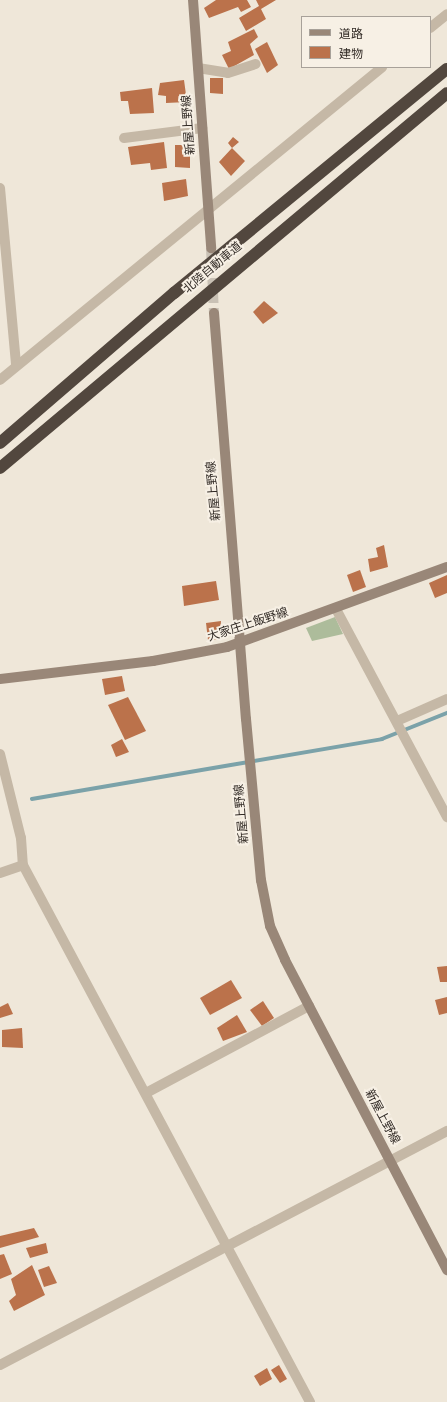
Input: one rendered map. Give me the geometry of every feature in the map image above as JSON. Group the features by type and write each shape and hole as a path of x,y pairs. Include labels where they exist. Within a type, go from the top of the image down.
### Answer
{"highway":[{"name":"北陸自動車道","path":"0,442 174,293 447,69"},
{"name":"北陸自動車道","path":"0,468 447,93"}],"main road":[{"name":"新屋上野線","path":"192,0 211,248"},
{"name":"新屋上野線","path":"214,313 240,643 261,880 270,926 309,1006 447,1270"},
{"name":"大家庄上飯野線","path":"0,679 153,661 240,643 447,567"}],"street":[{"path":"431,27 447,14"},
{"path":"198,68 228,73 256,64"},
{"path":"0,380 381,68"},
{"path":"124,138 202,128"},
{"path":"0,188 16,366"},
{"path":"336,609 447,817"},
{"path":"397,721 447,699"},
{"path":"0,754 21,838 23,865 310,1402"},
{"path":"0,873 23,865"},
{"path":"146,1093 309,1006"},
{"path":"0,1365 447,1131"}],"green space":[{"path":"335,617 343,634 312,641 306,628"}],"building":[{"path":"216,0 247,0 251,7 241,12 238,7 209,18 204,8"},
{"path":"256,0 276,0 261,9 266,19 246,31 239,18 259,6"},
{"path":"254,29 258,37 250,44 254,55 229,69 222,55 231,51 228,42"},
{"path":"267,42 278,65 267,73 255,49"},
{"path":"210,78 223,78 223,94 210,93"},
{"path":"184,80 187,102 166,103 166,96 158,95 160,83"},
{"path":"152,88 154,113 130,114 128,101 121,101 120,92"},
{"path":"233,137 239,142 232,148 228,143"},
{"path":"164,142 167,168 151,170 150,163 131,165 128,147"},
{"path":"175,145 190,145 190,168 175,167"},
{"path":"232,148 245,161 231,176 219,162"},
{"path":"186,179 188,196 164,201 162,183"},
{"path":"264,301 278,313 263,324 253,312"},
{"path":"384,545 388,567 370,572 368,559 378,557 376,548"},
{"path":"360,570 366,587 353,592 347,575"},
{"path":"447,575 447,593 435,598 429,583"},
{"path":"216,581 219,600 184,606 182,586"},
{"path":"221,621 220,639 208,640 206,623"},
{"path":"122,676 125,691 105,695 102,679"},
{"path":"128,697 146,731 125,740 108,705"},
{"path":"122,739 129,752 116,757 111,745"},
{"path":"447,966 447,982 440,982 437,967"},
{"path":"231,980 242,998 210,1015 200,998"},
{"path":"447,997 447,1013 439,1015 435,1000"},
{"path":"263,1001 274,1018 262,1026 250,1010"},
{"path":"8,1003 13,1014 0,1018 0,1007"},
{"path":"237,1015 247,1032 223,1041 217,1028"},
{"path":"22,1028 23,1048 2,1047 2,1030"},
{"path":"34,1228 39,1237 0,1248 0,1236"},
{"path":"46,1243 48,1253 30,1258 26,1248"},
{"path":"4,1254 12,1274 0,1279 0,1255"},
{"path":"32,1265 45,1295 14,1311 9,1301 16,1295 11,1279"},
{"path":"49,1266 57,1283 44,1287 38,1270"},
{"path":"279,1365 287,1379 280,1383 271,1370"},
{"path":"267,1368 272,1379 260,1386 254,1376"}],"waterway":[{"path":"32,799 382,739 447,713"}],"tunnel":[{"path":"211,248 214,313"}]}
